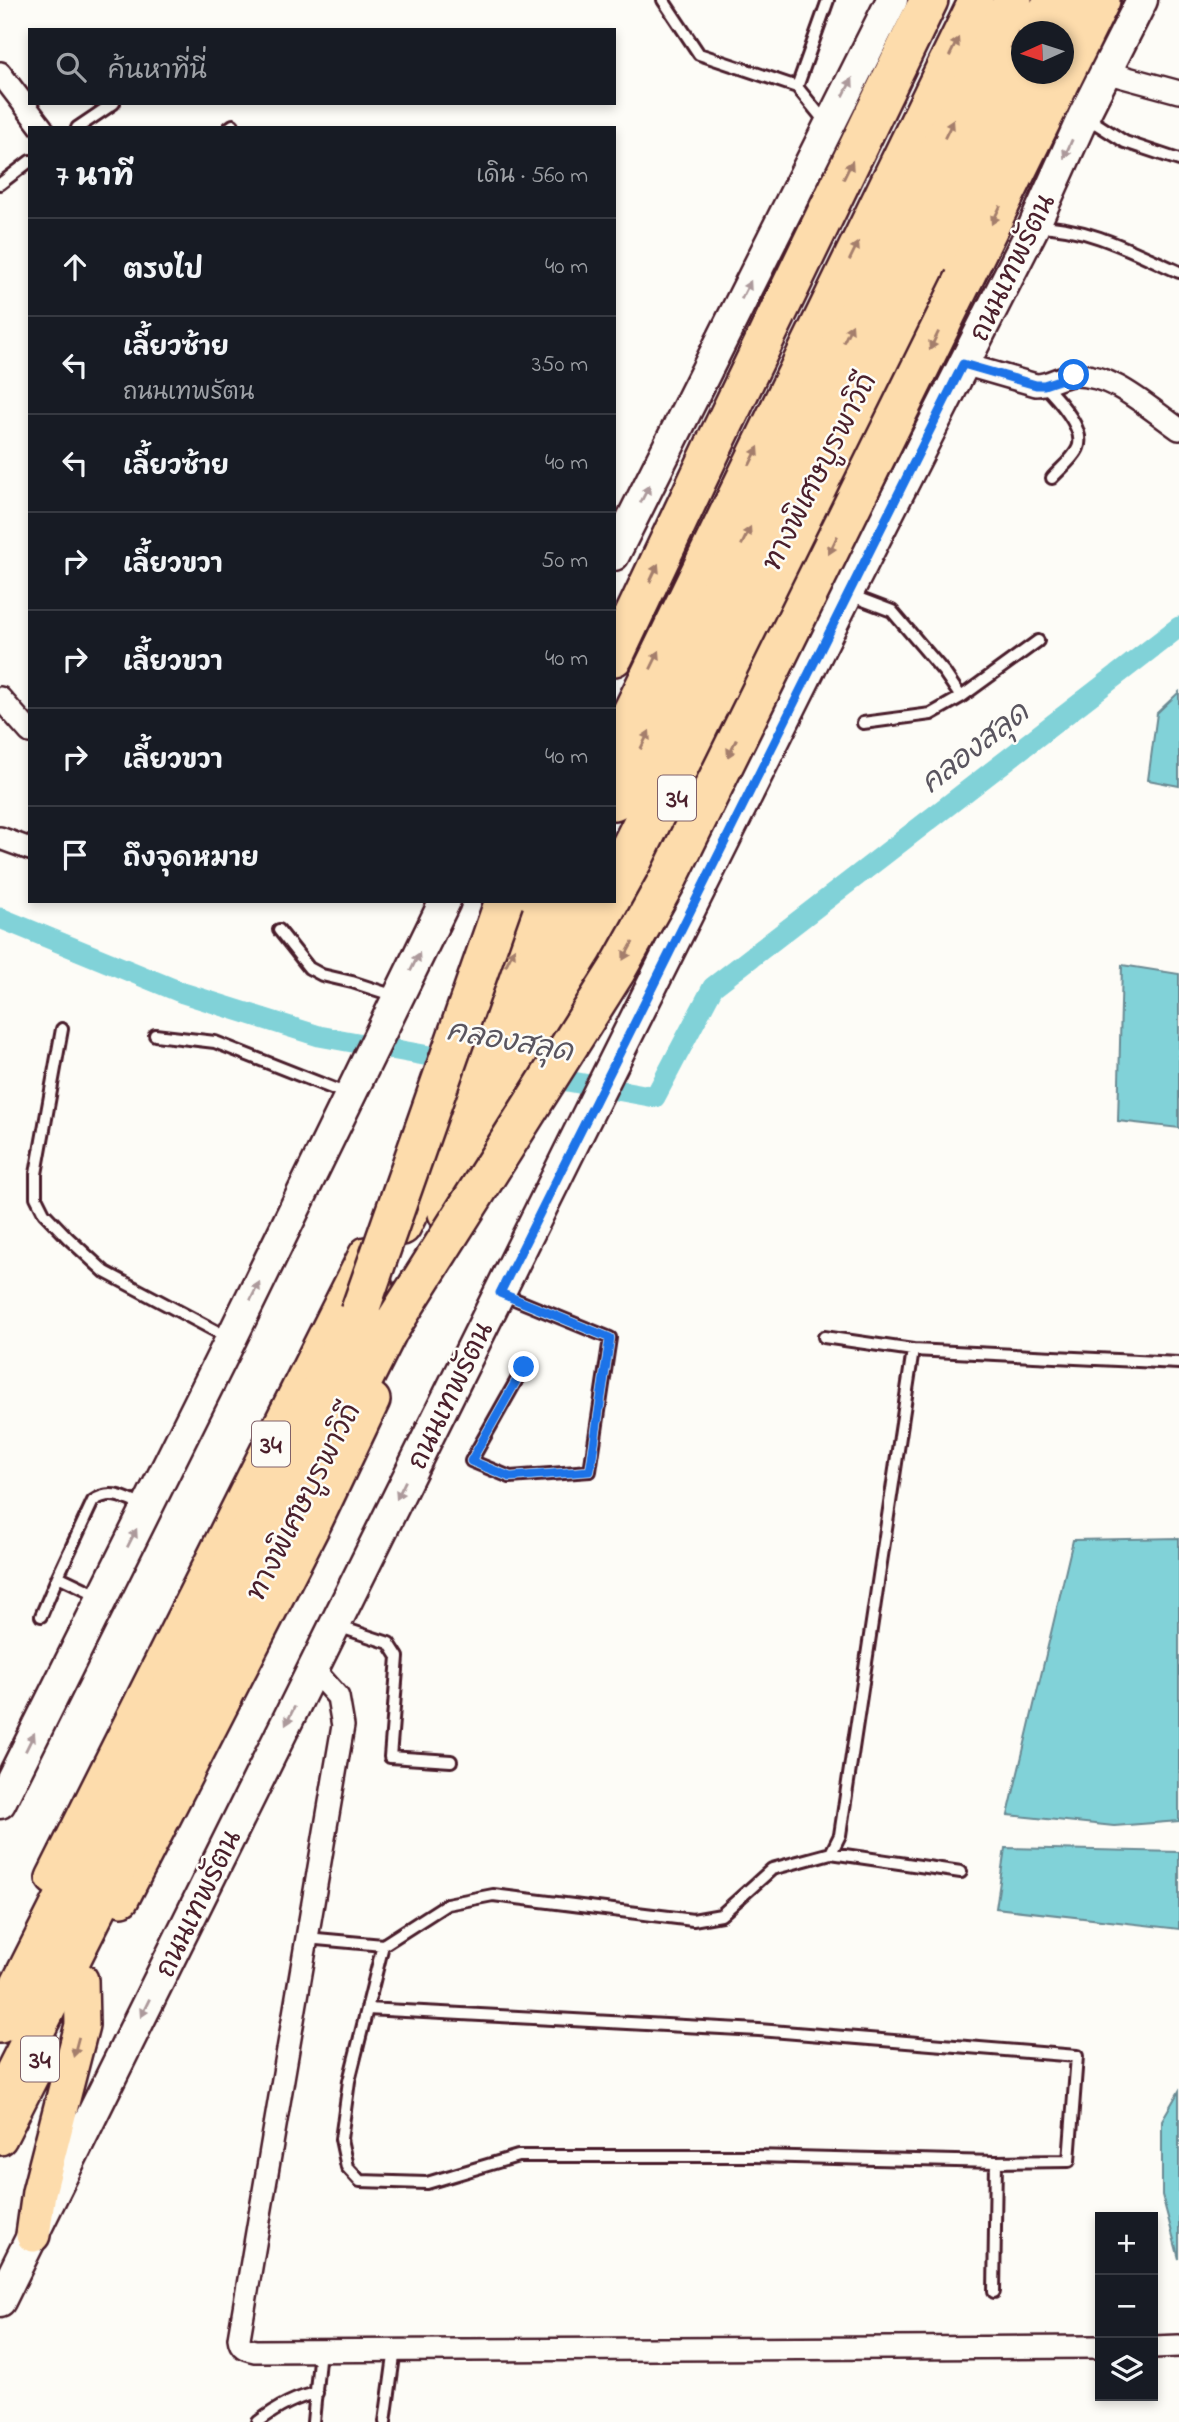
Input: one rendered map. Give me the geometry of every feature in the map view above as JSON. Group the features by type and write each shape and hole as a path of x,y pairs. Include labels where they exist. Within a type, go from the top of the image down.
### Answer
{"highway":[{"path":"616,653 929,0"},
{"path":"616,740 976,0"},
{"name":"ทางพิเศษบูรพาวิถี","path":"616,797 1013,0"},
{"path":"1042,21 1053,0"},
{"path":"1066,21 1076,0"},
{"path":"374,1321 617,970 667,879 1101,0"},
{"name":"ทางพิเศษบูรพาวิถี","path":"616,875 1011,83"},
{"name":"34","path":"0,2138 315,1522 408,1325 753,649 1034,84"},
{"path":"374,1321 503,903"},
{"name":"34","path":"0,1984 341,1304 536,903"},
{"name":"ทางพิเศษบูรพาวิถี","path":"0,2101 374,1321 563,903"},
{"name":"ทางพิเศษบูรพาวิถี","path":"0,2024 374,1321 602,903"},
{"path":"33,2235 39,2192 82,2025 81,1980"}],"main road":[{"path":"616,551 892,0"},
{"name":"ถนนเทพรัตน","path":"0,2301 847,594 1034,226 1084,115 1142,0"},
{"path":"0,1803 444,903"}],"street":[{"path":"1105,72 1179,92"},
{"path":"0,73 40,126"},
{"path":"963,364 1044,385 1074,375 1107,380 1179,429"},
{"path":"0,698 28,730"},
{"path":"0,838 28,848"},
{"path":"313,1669 338,1697 342,1726 239,2338 244,2348 255,2351 1095,2347"},
{"path":"1158,2347 1179,2346"}],"lane":[{"path":"663,0 699,54 797,87 829,126"},
{"path":"797,87 828,0"},
{"path":"80,126 111,105"},
{"path":"1084,115 1125,142 1179,160"},
{"path":"0,184 28,163"},
{"path":"1034,226 1061,227 1092,234 1179,272"},
{"path":"1044,385 1057,398 1074,423 1080,439 1078,449 1052,478"},
{"path":"847,594 892,611 944,672 961,697"},
{"path":"863,723 932,715 1038,641"},
{"path":"279,930 309,968 322,975 398,997"},
{"path":"62,1028 36,1174 36,1197 44,1213 106,1272 231,1339"},
{"path":"155,1035 215,1042 350,1095"},
{"path":"500,1293 610,1338 590,1471 510,1477 471,1461 524,1367"},
{"path":"824,1337 913,1350 1179,1363"},
{"path":"831,1853 840,1835 913,1350"},
{"path":"41,1616 93,1501 103,1494 115,1495 147,1508"},
{"path":"58,1576 102,1597"},
{"path":"334,1625 389,1643 398,1657 390,1757 451,1761"},
{"path":"306,1938 383,1945 447,1904 493,1895 693,1920 721,1915 772,1869 831,1853 961,1872"},
{"path":"367,2009 760,2031 1077,2056 1069,2161 996,2162 754,2156 518,2156 427,2183 360,2181 347,2167 341,2138 349,2081 367,2009 383,1945"},
{"path":"994,2292 996,2162"},
{"path":"313,2422 320,2349"},
{"path":"385,2422 395,2349"},
{"path":"258,2422 275,2409 304,2395 317,2393"}],"water":[{"path":"1179,692 1179,786 1148,780 1157,713"},
{"path":"1122,965 1179,974 1179,1128 1118,1121"},
{"path":"1179,1538 1179,1821 1114,1826 1008,1815 1073,1540"},
{"path":"1005,1848 1179,1852 1179,1929 996,1908"},
{"path":"1179,2091 1179,2259 1162,2195 1162,2120"}],"waterway":[{"name":"คลองสลุด","path":"540,1076 655,1097 713,987 1179,627"},
{"name":"คลองสลุด","path":"0,918 183,993 319,1036 457,1061"}],"route":[{"path":"524,1367 471,1461 510,1477 590,1471 610,1338 500,1293 963,364 1036,385 1074,375"}]}
